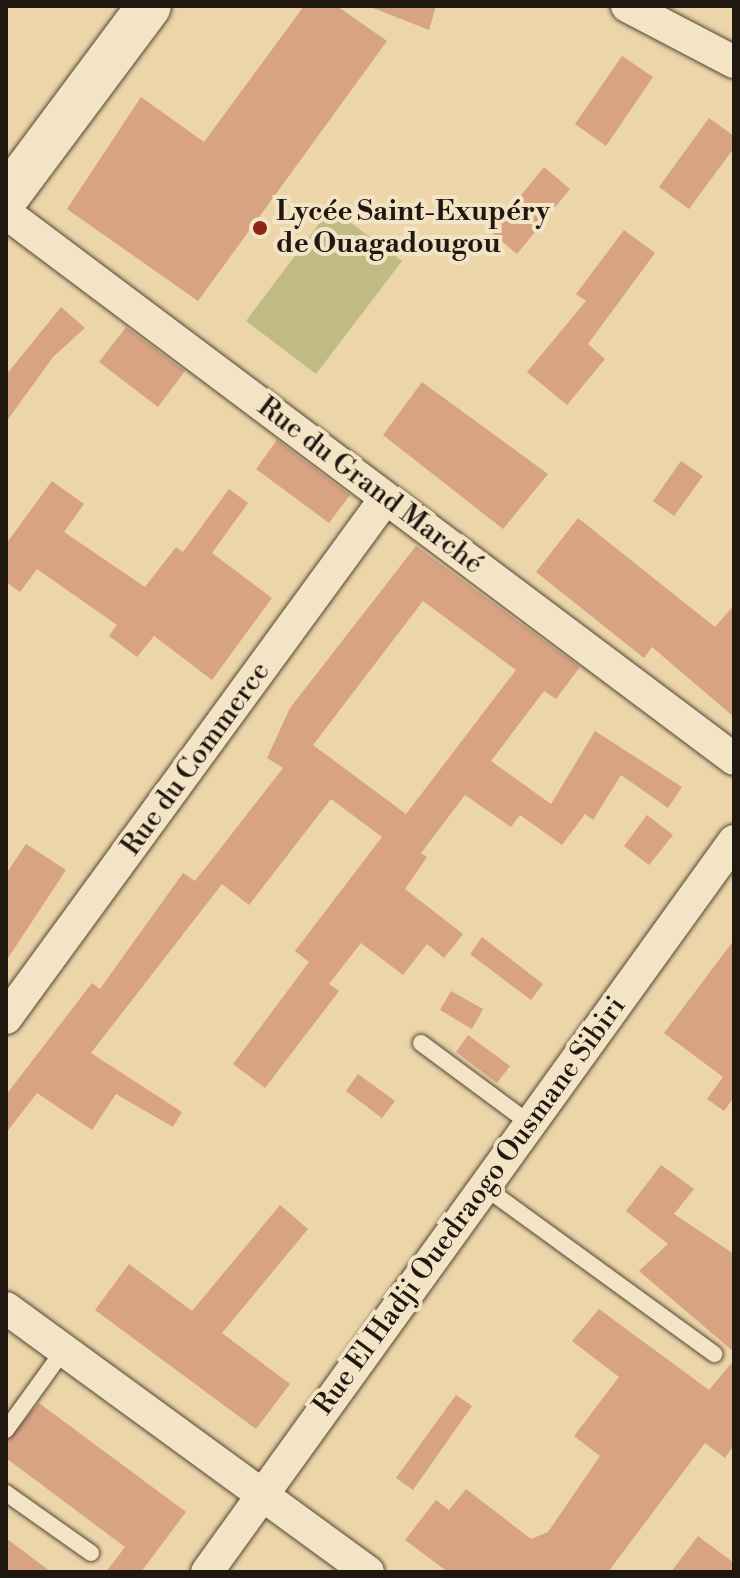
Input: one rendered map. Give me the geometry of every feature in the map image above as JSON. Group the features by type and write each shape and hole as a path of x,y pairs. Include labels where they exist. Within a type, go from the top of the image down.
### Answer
{"main road":[{"path":"6,198 149,6"}],"street":[{"path":"627,6 734,62"},
{"name":"Rue du Grand Marché","path":"6,213 734,759"},
{"name":"Rue du Commerce","path":"6,1018 385,499"},
{"name":"Rue El Hadji Ouedraogo Ousmane Sibiri","path":"207,1572 734,841"},
{"path":"6,1308 368,1572"}],"lane":[{"path":"421,1043 529,1123"},
{"path":"483,1186 714,1354"},
{"path":"6,1430 63,1351"},
{"path":"6,1493 91,1553"}],"shaded area":[{"path":"331,208 402,261 316,374 246,321"}],"building":[{"path":"304,6 337,6 387,41 198,301 67,209 141,97 204,142"},
{"path":"368,6 436,6 429,30"},
{"path":"622,56 653,77 606,146 575,124"},
{"path":"709,118 734,136 734,148 689,209 659,187"},
{"path":"544,167 570,189 517,254 491,232"},
{"path":"624,230 655,253 588,344 605,359 567,405 527,372 586,301 576,294"},
{"path":"61,307 85,328 53,357 6,422 6,375"},
{"path":"126,327 185,371 158,407 99,362"},
{"path":"422,382 548,474 503,529 383,435"},
{"path":"277,440 350,495 329,523 256,469"},
{"path":"681,461 703,476 674,516 653,501"},
{"path":"52,481 84,504 64,532 145,587 176,547 183,552 229,489 248,503 212,553 272,598 212,680 154,636 137,657 109,636 117,625 37,569 20,592 6,582 6,544"},
{"path":"578,518 715,627 734,605 734,717 652,647 644,658 536,572"},
{"path":"416,546 580,667 556,699 544,691 491,761 551,804 595,731 682,787 668,808 621,775 593,820 585,814 562,845 520,815 511,827 465,795 421,853 427,857 405,889 463,934 444,958 427,944 403,975 361,943 329,984 339,991 265,1088 233,1064 309,962 295,951 382,837 331,799 249,905 222,884 91,1053 182,1112 173,1127 116,1094 92,1130 37,1093 6,1133 6,1095 92,983 100,989 183,873 195,881 283,768 267,758 290,708","holes":["423,601 516,670 406,814 313,745"]},
{"path":"647,815 673,835 649,865 624,846"},
{"path":"26,844 66,870 6,961 6,874"},
{"path":"482,937 543,984 531,1000 470,954"},
{"path":"734,940 734,1097 724,1111 707,1099 723,1077 664,1033"},
{"path":"451,991 483,1009 472,1029 440,1010"},
{"path":"468,1035 510,1066 497,1083 456,1052"},
{"path":"358,1074 395,1101 382,1118 346,1091"},
{"path":"661,1165 694,1189 674,1214 734,1254 734,1352 639,1271 668,1244 626,1211"},
{"path":"280,1205 308,1229 222,1333 290,1384 256,1429 95,1310 129,1264 192,1311"},
{"path":"599,1309 709,1390 734,1360 734,1445 725,1458 705,1443 608,1572 448,1572 405,1540 436,1500 449,1510 466,1489 531,1539 548,1532 600,1456 574,1436 619,1377 572,1341"},
{"path":"456,1395 472,1406 413,1490 396,1478"},
{"path":"39,1403 186,1512 141,1572 106,1572 125,1547 6,1458 6,1441"},
{"path":"698,1536 734,1563 734,1572 671,1572"},
{"path":"6,1538 51,1572 6,1572"}],"place":[{"name":"Lycée Saint-Exupéry de Ouagadougou","path":"260,228"}]}
